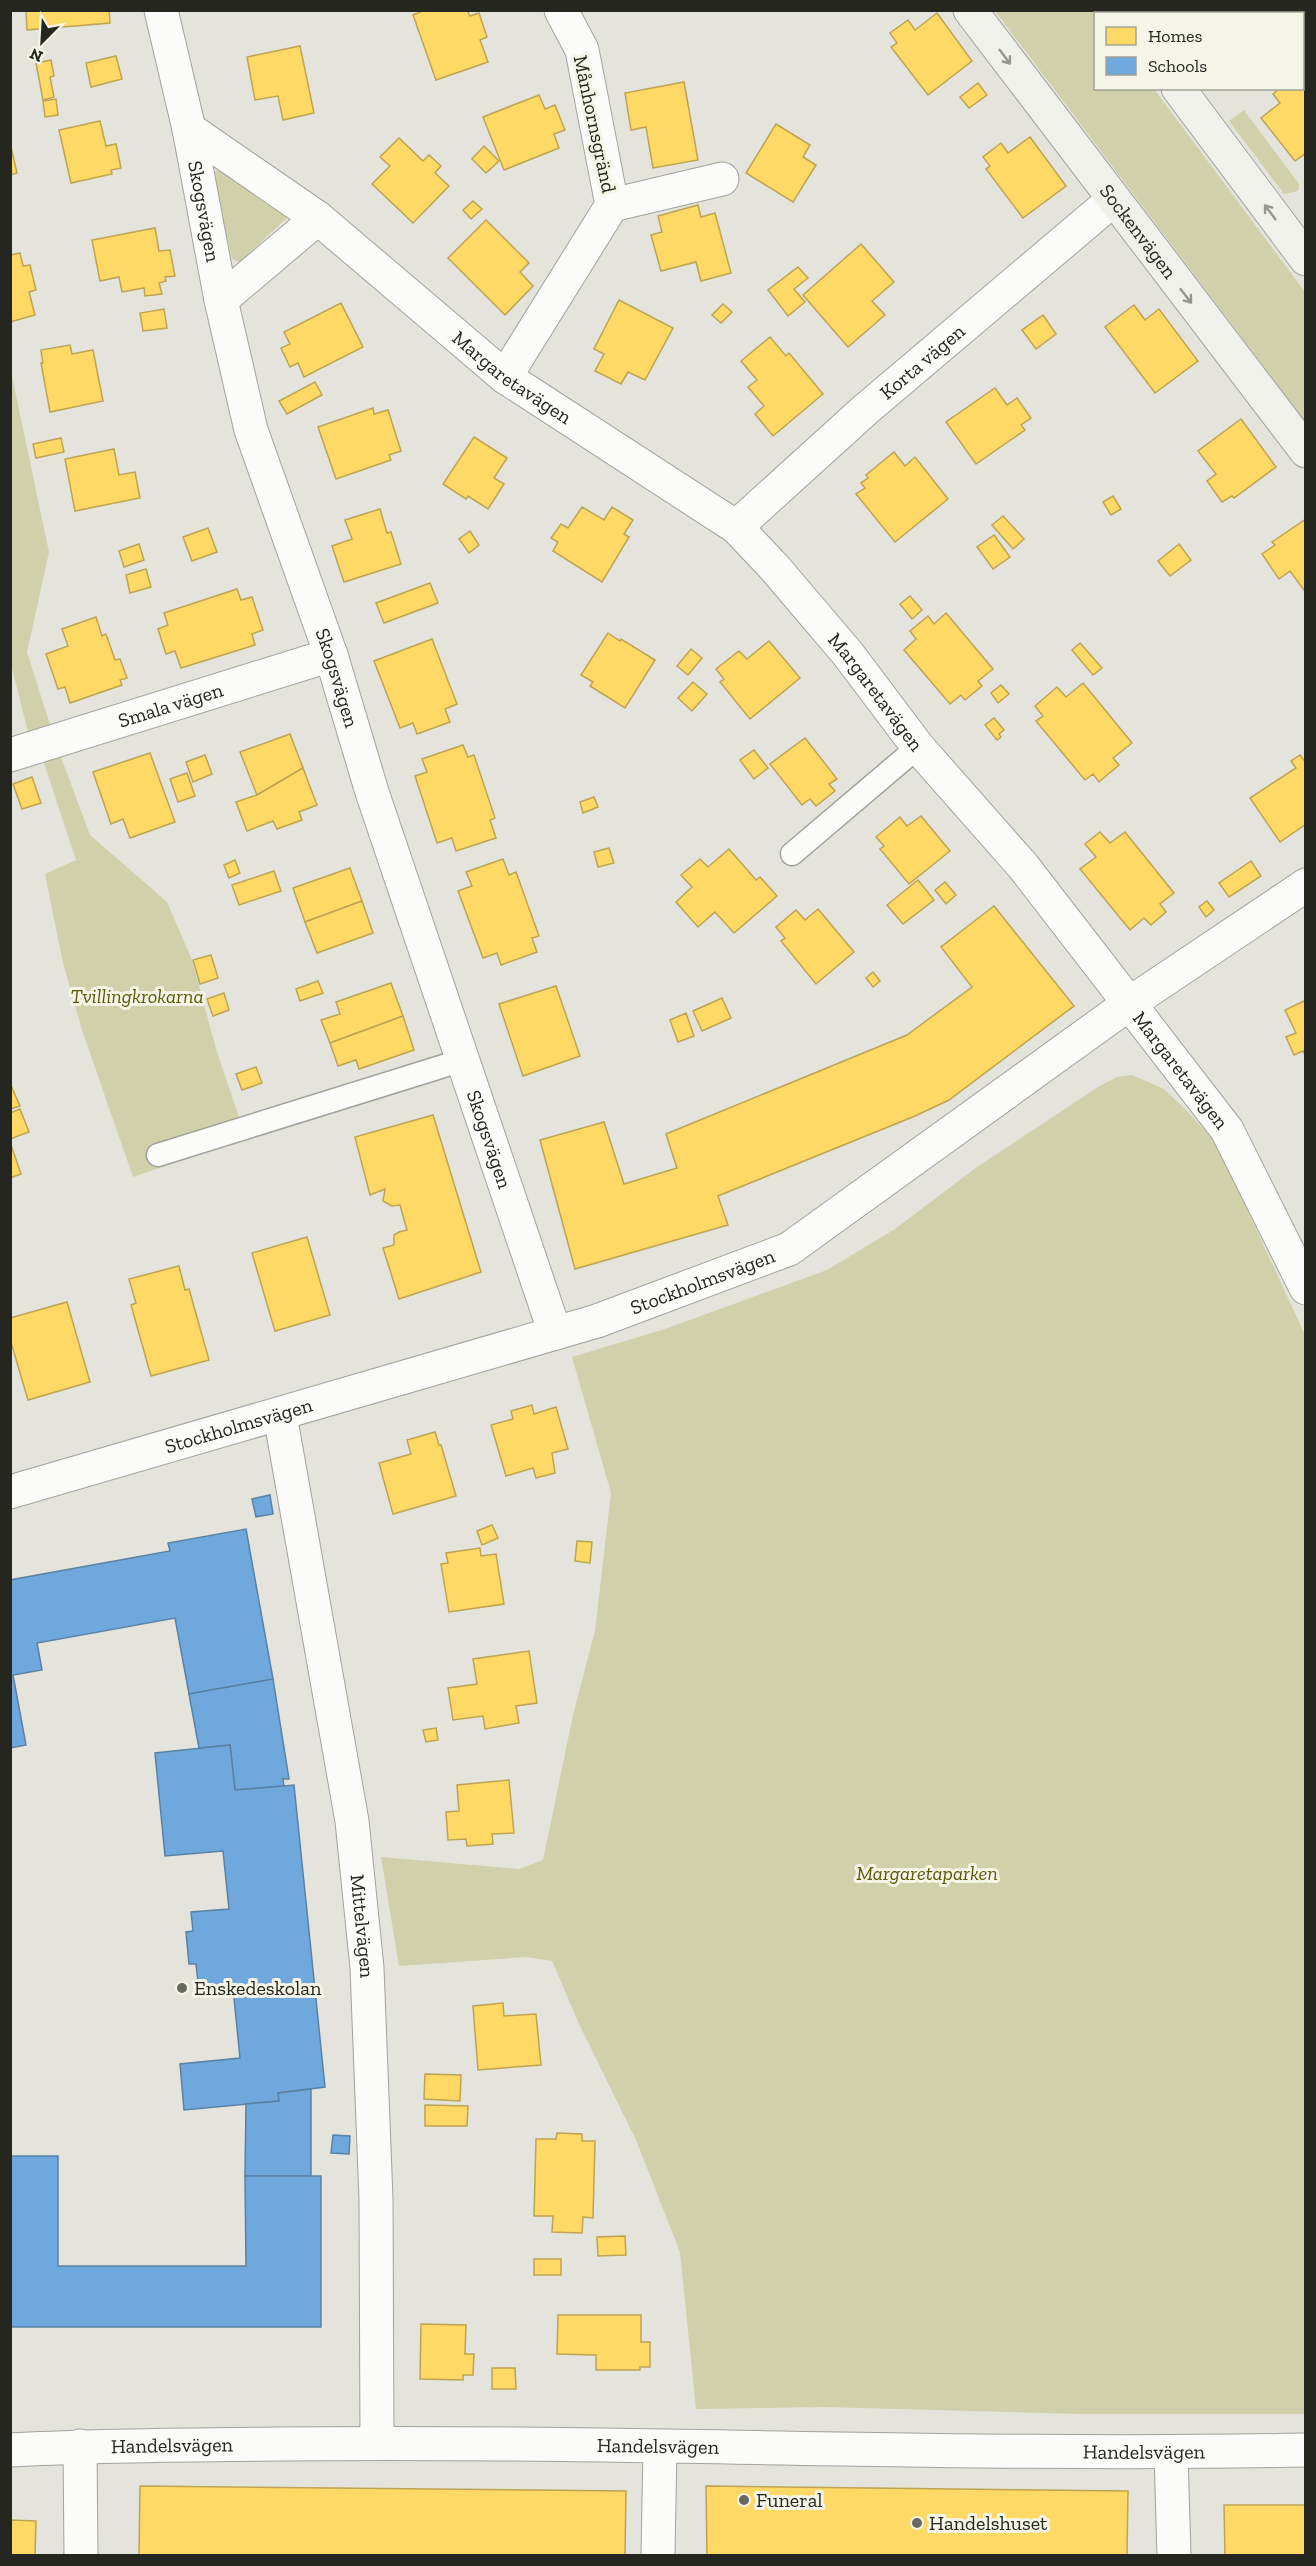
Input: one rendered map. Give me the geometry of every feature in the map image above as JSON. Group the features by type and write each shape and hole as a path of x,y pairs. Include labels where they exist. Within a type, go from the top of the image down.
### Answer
{"street":[{"name":"Skogsvägen","path":"161,10 189,129 221,300 250,430 330,655 372,792 555,1333"},
{"name":"Månhornsgränd","path":"505,377 612,206 582,50 561,10"},
{"name":"Sockenvägen","path":"970,10 1305,451"},
{"path":"1179,90 1305,259"},
{"name":"Margaretavägen","path":"189,129 318,218 505,377 736,527 774,567 848,654 918,747 1023,866 1227,1130 1305,1288"},
{"name":"Månhornsgränd","path":"612,206 722,179"},
{"name":"Korta vägen","path":"736,527 865,410 1113,200"},
{"path":"221,300 318,218"},
{"name":"Smala vägen","path":"10,754 330,655"},
{"name":"Stockholmsvägen","path":"10,1492 597,1321 789,1249 1130,1003 1305,885"},
{"name":"Mittelvägen","path":"280,1415 352,1821 366,1957 376,2199 377,2443"},
{"name":"Handelsvägen","path":"10,2450 80,2446 377,2443 1171,2453 1305,2450"},
{"path":"80,2446 81,2556"},
{"path":"658,2556 660,2446"},
{"path":"1171,2453 1174,2556"}],"lane":[{"path":"792,854 918,747"},
{"path":"158,1155 463,1060"}],"green space":[{"path":"995,11 1096,12 1094,12 1094,90 1155,90 1305,292 1305,421"},
{"path":"1244,110 1299,184 1298,191 1284,194 1229,121"},
{"path":"222,169 289,216 240,262 232,259 214,180 215,171"},
{"name":"Tvillingkrokarna","path":"10,367 49,552 27,652 55,741 90,835 167,902 192,960 216,1049 246,1138 133,1177 82,1030 63,963 45,874 76,860 42,757 30,740 11,664"},
{"name":"Margaretaparken","path":"1132,1075 1164,1089 1217,1144 1305,1335 1305,2414 1079,2414 824,2407 696,2409 680,2252 636,2140 579,2024 552,1961 526,1957 399,1966 381,1857 519,1869 543,1860 573,1715 595,1631 611,1493 572,1357 665,1329 827,1270 895,1229 977,1167 1098,1087 1117,1077"}],"building: Homes":[{"path":"26,10 109,10 110,23 27,30"},
{"path":"425,10 467,10 470,16 479,13 487,37 480,40 488,62 436,80 413,15"},
{"path":"1183,10 1284,10 1286,12 1184,12"},
{"path":"937,13 972,61 928,95 891,47 897,43 890,33 908,20 915,30"},
{"path":"300,46 314,113 283,120 278,96 255,100 247,57"},
{"path":"116,56 122,79 91,87 86,63"},
{"path":"51,60 54,76 50,77 54,97 43,100 36,63"},
{"path":"1306,68 1306,153 1295,161 1261,118 1280,103 1273,94 1278,90 1304,90 1304,69"},
{"path":"684,82 698,160 653,168 646,127 631,130 625,93"},
{"path":"978,83 987,95 969,108 960,97"},
{"path":"539,95 545,109 555,105 565,130 554,134 559,148 504,170 483,117"},
{"path":"56,99 58,115 45,117 43,101"},
{"path":"100,121 106,146 116,144 121,168 111,170 112,174 71,183 59,130"},
{"path":"776,124 810,145 803,157 816,165 793,202 746,173"},
{"path":"1030,137 1066,186 1023,218 986,169 990,166 983,157 1001,143 1008,153"},
{"path":"399,138 423,161 429,155 441,166 435,173 449,186 413,223 372,184 390,166 380,157"},
{"path":"10,143 17,173 10,175"},
{"path":"484,146 499,161 486,173 472,159"},
{"path":"473,201 482,209 471,219 463,210"},
{"path":"698,205 701,217 715,213 731,273 701,281 696,262 661,271 651,235 662,232 658,216"},
{"path":"486,220 529,263 520,272 533,286 505,315 448,258"},
{"path":"155,228 159,251 170,250 175,276 165,277 166,281 159,283 162,294 145,296 144,288 122,292 119,277 100,281 92,240"},
{"path":"861,244 894,282 872,301 885,315 848,347 803,295"},
{"path":"20,253 23,266 30,265 36,290 29,292 35,315 10,322 10,255"},
{"path":"798,267 808,278 794,289 805,302 788,316 768,290"},
{"path":"619,300 673,328 645,380 628,372 621,384 595,371 604,354 594,349"},
{"path":"341,303 363,347 304,377 298,363 290,367 281,348 290,344 284,332"},
{"path":"723,304 732,312 721,323 712,315"},
{"path":"1134,305 1145,320 1159,309 1198,361 1155,393 1105,327"},
{"path":"164,309 167,328 143,331 140,313"},
{"path":"1043,315 1056,334 1036,349 1022,330"},
{"path":"770,337 786,356 789,353 823,394 773,436 755,414 764,406 748,387 757,380 741,361"},
{"path":"70,345 72,354 93,350 103,401 50,412 41,363 43,363 41,350"},
{"path":"315,382 322,395 287,414 279,401"},
{"path":"995,388 1007,405 1017,398 1031,418 1021,425 1025,430 976,464 946,422"},
{"path":"373,408 374,414 388,410 401,451 389,455 391,460 336,479 318,427"},
{"path":"1241,419 1276,467 1234,498 1232,496 1222,502 1207,481 1216,474 1198,451"},
{"path":"474,437 507,458 494,478 504,484 488,509 468,496 466,499 443,484"},
{"path":"61,438 64,452 36,458 33,444"},
{"path":"114,449 119,475 135,472 140,498 75,511 65,459"},
{"path":"894,452 905,466 915,457 948,499 895,542 856,494 865,488 861,483 868,478 866,475"},
{"path":"1113,496 1121,509 1111,515 1103,502"},
{"path":"582,507 604,520 612,507 633,520 624,534 629,537 602,582 553,551 558,542 551,538 561,524 568,528"},
{"path":"380,509 387,533 391,532 401,564 344,582 332,546 352,539 345,520"},
{"path":"1003,516 1024,539 1013,549 992,525"},
{"path":"1306,519 1306,589 1304,590 1290,571 1279,579 1262,554 1275,545 1272,542"},
{"path":"208,528 217,552 192,561 183,537"},
{"path":"470,531 479,545 469,553 459,539"},
{"path":"994,535 1010,557 993,569 977,547"},
{"path":"139,544 144,560 124,567 119,551"},
{"path":"1179,544 1191,560 1170,576 1158,561"},
{"path":"146,569 151,587 130,593 126,575"},
{"path":"430,583 438,603 384,623 376,603"},
{"path":"237,589 241,600 252,597 263,630 252,634 255,645 181,668 175,651 166,654 158,629 168,625 164,613"},
{"path":"910,596 922,610 912,619 900,604"},
{"path":"946,613 993,669 978,681 982,686 965,700 961,695 950,704 904,650 916,639 910,631 928,616 934,624"},
{"path":"96,617 102,636 106,634 115,660 120,659 127,678 120,680 122,685 70,703 65,687 58,689 46,654 68,646 62,629"},
{"path":"608,633 655,660 625,708 590,686 593,682 581,675"},
{"path":"432,639 457,704 445,709 450,722 417,734 413,723 400,728 374,661"},
{"path":"769,641 800,678 750,719 720,682 724,679 716,669 739,651 747,659"},
{"path":"1080,643 1102,668 1093,675 1072,650"},
{"path":"691,649 702,658 688,675 677,666"},
{"path":"693,682 707,694 692,711 678,698"},
{"path":"1083,683 1132,743 1113,758 1119,765 1099,782 1093,774 1085,780 1036,721 1043,716 1035,706 1057,687 1066,697"},
{"path":"1001,685 1009,694 998,703 991,693"},
{"path":"994,718 1004,730 999,734 1001,737 997,740 985,725"},
{"path":"290,734 303,768 257,795 240,752"},
{"path":"805,738 837,779 829,784 835,791 816,806 810,799 802,805 770,764"},
{"path":"463,745 468,757 474,755 495,818 490,820 496,838 456,851 452,838 437,843 415,776 427,772 422,759"},
{"path":"754,750 768,768 754,779 740,760"},
{"path":"150,753 175,822 130,838 123,819 111,824 93,772"},
{"path":"205,755 212,774 193,782 186,762"},
{"path":"1300,755 1306,763 1306,824 1280,842 1250,798 1296,768 1291,761"},
{"path":"303,768 317,805 299,812 302,820 277,829 273,821 247,831 236,802 257,795"},
{"path":"187,773 195,796 178,802 170,779"},
{"path":"32,777 41,803 22,809 13,784"},
{"path":"594,797 598,807 583,813 580,802"},
{"path":"921,816 950,851 909,884 880,849 884,846 876,837 900,817 907,826"},
{"path":"1100,832 1110,843 1125,832 1174,893 1160,904 1166,912 1151,925 1144,918 1130,930 1080,869 1096,857 1085,844"},
{"path":"609,848 614,863 598,867 594,852"},
{"path":"729,849 756,880 760,877 777,896 734,933 715,912 698,927 676,902 692,887 681,875 700,859 708,867"},
{"path":"503,859 509,875 516,872 539,936 532,938 537,952 501,965 497,953 483,958 458,891 472,886 466,872"},
{"path":"235,860 240,873 229,878 224,865"},
{"path":"1251,861 1261,876 1229,897 1219,883"},
{"path":"350,868 362,901 305,922 293,888"},
{"path":"274,871 281,891 239,905 232,885"},
{"path":"918,880 934,900 903,924 887,905"},
{"path":"945,882 956,895 946,904 935,890"},
{"path":"362,901 373,933 317,953 305,922"},
{"path":"1207,901 1214,910 1206,917 1199,907"},
{"path":"994,906 1074,1006 949,1100 718,1196 728,1225 575,1269 540,1140 604,1122 624,1184 677,1168 666,1134 907,1035 972,987 941,947"},
{"path":"818,909 854,952 816,984 781,941 785,938 776,927 796,910 805,920"},
{"path":"211,955 218,978 200,984 193,960"},
{"path":"873,972 880,981 873,987 866,978"},
{"path":"318,981 323,993 300,1001 296,989"},
{"path":"391,983 403,1016 330,1043 321,1020 340,1014 336,1002"},
{"path":"556,986 580,1056 523,1076 499,1004"},
{"path":"224,993 229,1010 213,1016 207,999"},
{"path":"722,998 731,1018 702,1031 693,1011"},
{"path":"1306,1000 1306,1056 1303,1051 1294,1055 1286,1037 1296,1033 1285,1010"},
{"path":"686,1013 694,1036 678,1042 670,1020"},
{"path":"403,1016 414,1050 359,1069 356,1060 338,1066 330,1043"},
{"path":"256,1067 262,1083 242,1090 236,1074"},
{"path":"10,1083 20,1106 10,1109"},
{"path":"20,1109 29,1132 10,1139 10,1113"},
{"path":"433,1115 481,1272 399,1299 383,1248 394,1245 394,1235 407,1230 400,1205 392,1206 383,1201 385,1189 370,1195 355,1137"},
{"path":"10,1146 21,1174 10,1178"},
{"path":"307,1237 330,1315 275,1331 252,1253"},
{"path":"179,1266 185,1290 189,1289 209,1360 151,1376 131,1305 136,1303 129,1279"},
{"path":"67,1302 90,1382 28,1400 10,1339 10,1318"},
{"path":"532,1405 534,1414 556,1407 568,1449 552,1453 555,1473 536,1478 533,1468 506,1476 491,1425 513,1419 511,1411"},
{"path":"435,1432 456,1496 393,1514 379,1463 411,1454 407,1440"},
{"path":"492,1525 498,1538 482,1545 477,1531"},
{"path":"577,1541 592,1542 590,1563 575,1561"},
{"path":"480,1548 481,1556 496,1554 504,1604 449,1612 441,1564 448,1563 446,1553"},
{"path":"529,1651 537,1703 516,1706 519,1723 485,1729 483,1716 453,1720 448,1688 477,1684 473,1659"},
{"path":"436,1728 438,1740 426,1742 423,1730"},
{"path":"509,1780 514,1833 492,1834 493,1844 467,1846 466,1839 448,1840 446,1812 459,1811 457,1785"},
{"path":"503,2003 504,2016 536,2014 541,2065 478,2070 473,2006"},
{"path":"425,2074 461,2075 460,2101 424,2099"},
{"path":"425,2105 468,2106 467,2126 425,2126"},
{"path":"557,2133 582,2134 582,2141 595,2141 593,2218 583,2217 582,2233 552,2232 553,2216 534,2216 536,2139 556,2139"},
{"path":"625,2236 626,2255 598,2256 597,2237"},
{"path":"534,2259 561,2259 561,2275 534,2275"},
{"path":"558,2315 641,2315 641,2342 650,2342 650,2367 640,2367 640,2370 596,2370 596,2355 557,2354"},
{"path":"421,2324 466,2325 465,2354 474,2354 473,2375 463,2375 463,2380 420,2379"},
{"path":"492,2368 515,2368 516,2389 492,2389"},
{"path":"140,2486 626,2491 625,2556 139,2556"},
{"name":"Handelshuset","path":"706,2486 1128,2491 1127,2556 707,2556"},
{"path":"1224,2505 1306,2505 1306,2556 1225,2556"},
{"path":"10,2520 36,2521 35,2556 10,2556"}],"building: Schools":[{"path":"270,1495 273,1514 256,1517 252,1499"},
{"path":"246,1529 273,1679 189,1694 175,1618 37,1643 42,1670 13,1675 26,1745 10,1748 10,1580 170,1551 168,1543"},
{"path":"273,1679 289,1779 283,1779 284,1786 235,1790 230,1745 199,1748 189,1694"},
{"path":"230,1745 235,1790 294,1785 325,2087 278,2093 279,2101 184,2110 180,2064 240,2058 233,1988 199,1992 196,1964 189,1964 186,1932 193,1931 191,1912 229,1909 223,1851 165,1856 155,1753"},
{"path":"311,2089 311,2176 245,2176 246,2104 279,2101 278,2093"},
{"path":"333,2135 350,2136 349,2154 331,2153"},
{"path":"10,2156 58,2156 58,2266 246,2266 245,2176 321,2176 321,2327 10,2327"}],"place":[{"name":"Enskedeskolan","path":"182,1988"},
{"name":"Funeral","path":"744,2500"},
{"name":"Handelshuset","path":"917,2523"}]}
